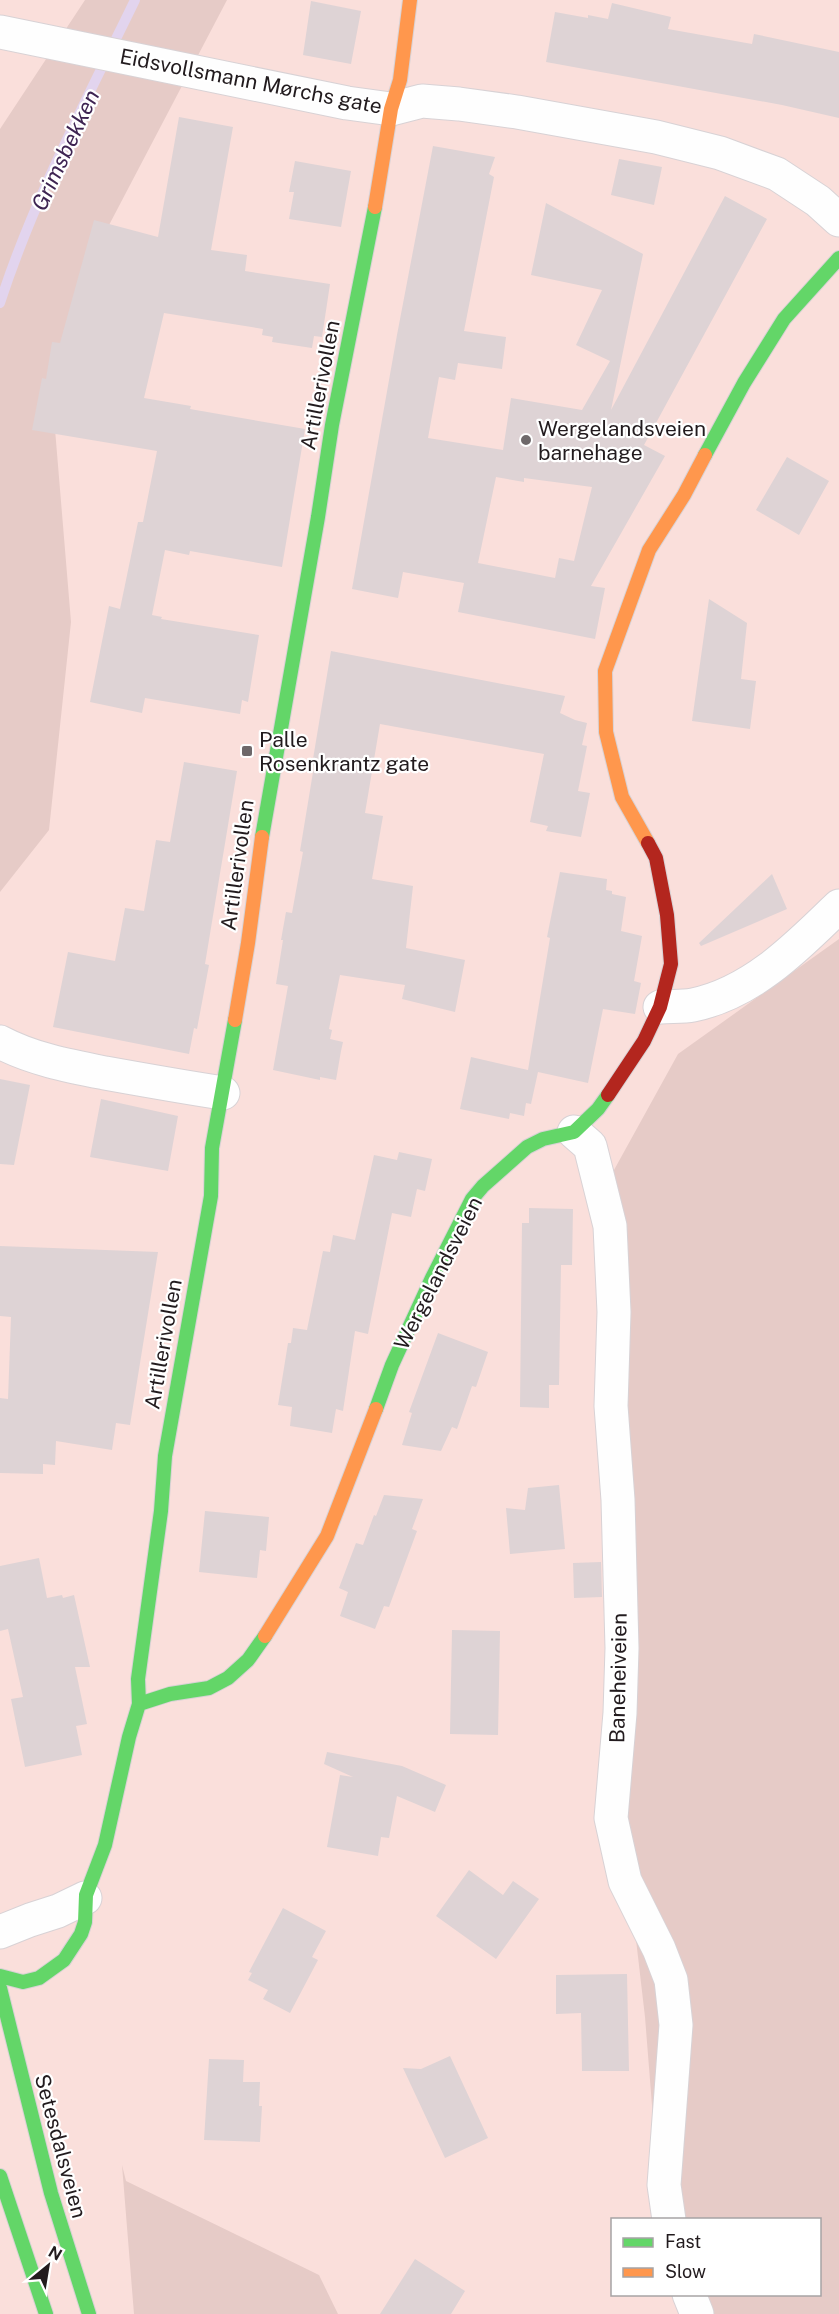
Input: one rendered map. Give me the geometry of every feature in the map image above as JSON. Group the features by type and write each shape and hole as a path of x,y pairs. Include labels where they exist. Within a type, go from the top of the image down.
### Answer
{"main road":[{"name":"Artillerivollen","path":"139,1704 138,1679 161,1511 165,1456 211,1196 212,1148 248,943 264,818 318,517 332,424 378,194 391,110 400,80 410,0"},
{"path":"574,1132 598,1109 644,1041 660,1007 671,964 667,915 656,858 622,797 606,732 605,670 649,550 684,495 744,384 784,319 839,258"},
{"name":"Wergelandsveien","path":"139,1704 170,1694 209,1688 228,1678 248,1660 327,1536 392,1365 472,1199 483,1186 527,1147 543,1139 574,1132"},
{"path":"0,1976 18,1982 31,1981 59,1966 84,1927 85,1898 107,1839 130,1730 139,1704"},
{"name":"Setesdalsveien","path":"0,1988 70,2262 89,2314"},
{"path":"0,2176 46,2314"}],"street":[{"name":"Eidsvollsmann Mørchs gate","path":"0,32 135,58 201,74 391,110 422,102 459,104 517,112 667,140 720,153 777,174 818,201 839,220"},
{"path":"660,1007 692,1005 742,988 797,946 839,906"},
{"path":"0,1041 12,1048 58,1064 223,1093"},
{"name":"Baneheiveien","path":"574,1132 590,1146 610,1226 612,1246 614,1312 611,1406 618,1500 622,1648 620,1713 611,1818 625,1881 672,1980 676,2025 664,2184 669,2218"},
{"path":"0,1932 58,1911 85,1898"},
{"path":"689,2296 697,2314"}],"shaded area":[{"path":"0,0 839,0 839,2314 0,2314"},
{"path":"85,0 227,0 108,227 53,405 71,622 49,830 0,892 0,129"},
{"path":"839,939 839,2314 695,2314 687,2296 821,2296 821,2218 661,2218 645,2017 620,1802 609,1381 614,1170 678,1054"},
{"path":"122,2165 126,2181 319,2275 338,2314 134,2314"}],"building":[{"path":"311,1 361,11 351,64 303,55"},
{"path":"612,3 671,17 668,29 752,44 754,34 839,52 839,118 782,105 546,62 555,12 608,19"},
{"path":"179,117 233,127 211,250 247,255 245,271 330,284 322,337 314,336 312,348 272,342 273,337 262,335 263,329 164,313 144,398 191,406 190,409 305,429 282,567 190,551 189,555 165,550 152,615 162,617 161,619 259,635 248,702 242,700 240,714 145,698 142,713 90,702 109,606 120,609 138,522 143,522 157,451 32,430 42,378 46,379 52,342 60,343 94,220 158,237"},
{"path":"433,146 495,157 489,174 494,177 464,331 506,337 502,369 458,363 455,380 439,377 428,438 503,450 511,398 582,410 610,361 576,345 602,290 531,275 546,203 643,254 611,410 725,196 767,219 644,445 665,456 591,586 605,588 595,639 458,612 464,583 403,572 398,598 352,589","holes":["496,477 524,482 524,478 592,487 574,561 559,558 555,578 478,563"]},
{"path":"619,159 662,167 654,205 611,195"},
{"path":"295,161 351,171 341,227 289,219 294,192 289,192"},
{"path":"787,457 829,481 799,535 756,510"},
{"path":"709,599 747,623 741,679 756,681 750,729 692,721"},
{"path":"331,651 565,696 560,713 587,723 582,745 587,746 578,791 590,793 581,837 546,831 548,826 530,822 544,754 380,724 365,813 383,816 372,879 413,886 406,948 465,960 455,1012 402,999 405,985 340,975 329,1029 332,1030 330,1039 343,1042 336,1080 320,1077 320,1080 273,1070 288,986 276,984 283,940 281,940 286,912 292,913 303,852 300,851"},
{"path":"184,762 237,771 205,964 209,965 197,1029 194,1028 189,1054 53,1027 68,952 115,961 125,908 144,911 156,840 170,842"},
{"path":"560,872 607,879 606,890 626,897 621,931 642,936 634,981 641,983 635,1014 603,1009 588,1083 538,1072 531,1104 526,1103 524,1116 510,1113 509,1119 460,1109 471,1057 528,1070 550,938 547,937"},
{"path":"772,874 787,909 701,946 699,943"},
{"path":"0,1079 30,1085 14,1165 0,1164"},
{"path":"101,1099 178,1116 168,1171 90,1157"},
{"path":"399,1152 432,1159 425,1191 417,1189 411,1217 392,1213 368,1334 355,1331 343,1411 336,1409 332,1433 290,1426 292,1407 278,1405 288,1343 291,1343 293,1328 307,1330 323,1251 330,1252 333,1235 355,1240 374,1155 397,1160"},
{"path":"529,1208 573,1209 572,1265 561,1265 559,1385 549,1385 549,1408 520,1407 522,1223 529,1223"},
{"path":"0,1246 158,1252 130,1425 116,1423 112,1450 56,1441 55,1465 43,1464 43,1474 0,1473 0,1398 8,1399 11,1317 0,1316"},
{"path":"438,1333 488,1352 476,1387 472,1386 457,1429 452,1427 441,1451 402,1445 412,1413 409,1412"},
{"path":"559,1485 565,1549 510,1554 506,1508 525,1510 528,1488"},
{"path":"384,1495 423,1499 412,1529 417,1531 389,1607 384,1606 375,1629 340,1616 348,1592 339,1588 356,1543 363,1545"},
{"path":"205,1511 269,1517 266,1551 260,1550 257,1578 199,1572"},
{"path":"39,1558 47,1598 74,1595 90,1667 75,1667 87,1724 76,1726 82,1755 25,1767 11,1699 23,1697 8,1629 0,1631 0,1566"},
{"path":"601,1562 602,1597 574,1598 573,1563"},
{"path":"452,1630 500,1631 498,1735 450,1734"},
{"path":"327,1752 402,1766 446,1785 435,1812 397,1796 389,1838 381,1837 378,1856 327,1847 340,1775 353,1777 324,1764"},
{"path":"469,1870 503,1895 513,1881 539,1899 496,1959 436,1916"},
{"path":"283,1908 326,1931 312,1957 318,1960 290,2013 263,1999 268,1990 248,1980 252,1973 249,1972"},
{"path":"627,1974 629,2071 582,2071 581,2013 556,2014 556,1975"},
{"path":"450,2056 488,2138 445,2158 403,2068 421,2069"},
{"path":"209,2059 244,2060 243,2082 260,2082 259,2106 262,2106 260,2142 204,2140"},
{"path":"415,2259 465,2291 451,2314 380,2314"}],"waterway":[{"name":"Grimsbekken","path":"0,303 45,187 135,0"}],"traffic: fast":[{"path":"262,837 332,425 375,207"},
{"path":"705,455 744,383 784,319 839,258"},
{"path":"139,1704 138,1679 161,1511 165,1456 211,1196 212,1148 235,1020"},
{"path":"376,1409 392,1365 472,1199 483,1186 527,1147 543,1139 574,1132 598,1109 608,1095"},
{"path":"0,1976 23,1982 39,1978 64,1960 81,1934 85,1922 86,1895 105,1845 129,1737 139,1704 170,1694 209,1688 228,1678 248,1660 265,1636"},
{"path":"0,1988 51,2193 89,2314"},
{"path":"0,2176 46,2314"}],"traffic: slow":[{"path":"375,207 391,109 400,80 410,0"},
{"path":"648,843 622,797 606,732 605,671 649,550 684,495 705,455"},
{"path":"235,1020 262,837"},
{"path":"265,1636 327,1536 376,1409"}],"traffic: jam":[{"path":"608,1095 644,1041 660,1007 671,964 667,915 656,858 648,843"}],"place":[{"name":"Wergelandsveien barnehage","path":"526,440"},
{"name":"Palle Rosenkrantz gate","path":"247,751"}]}
